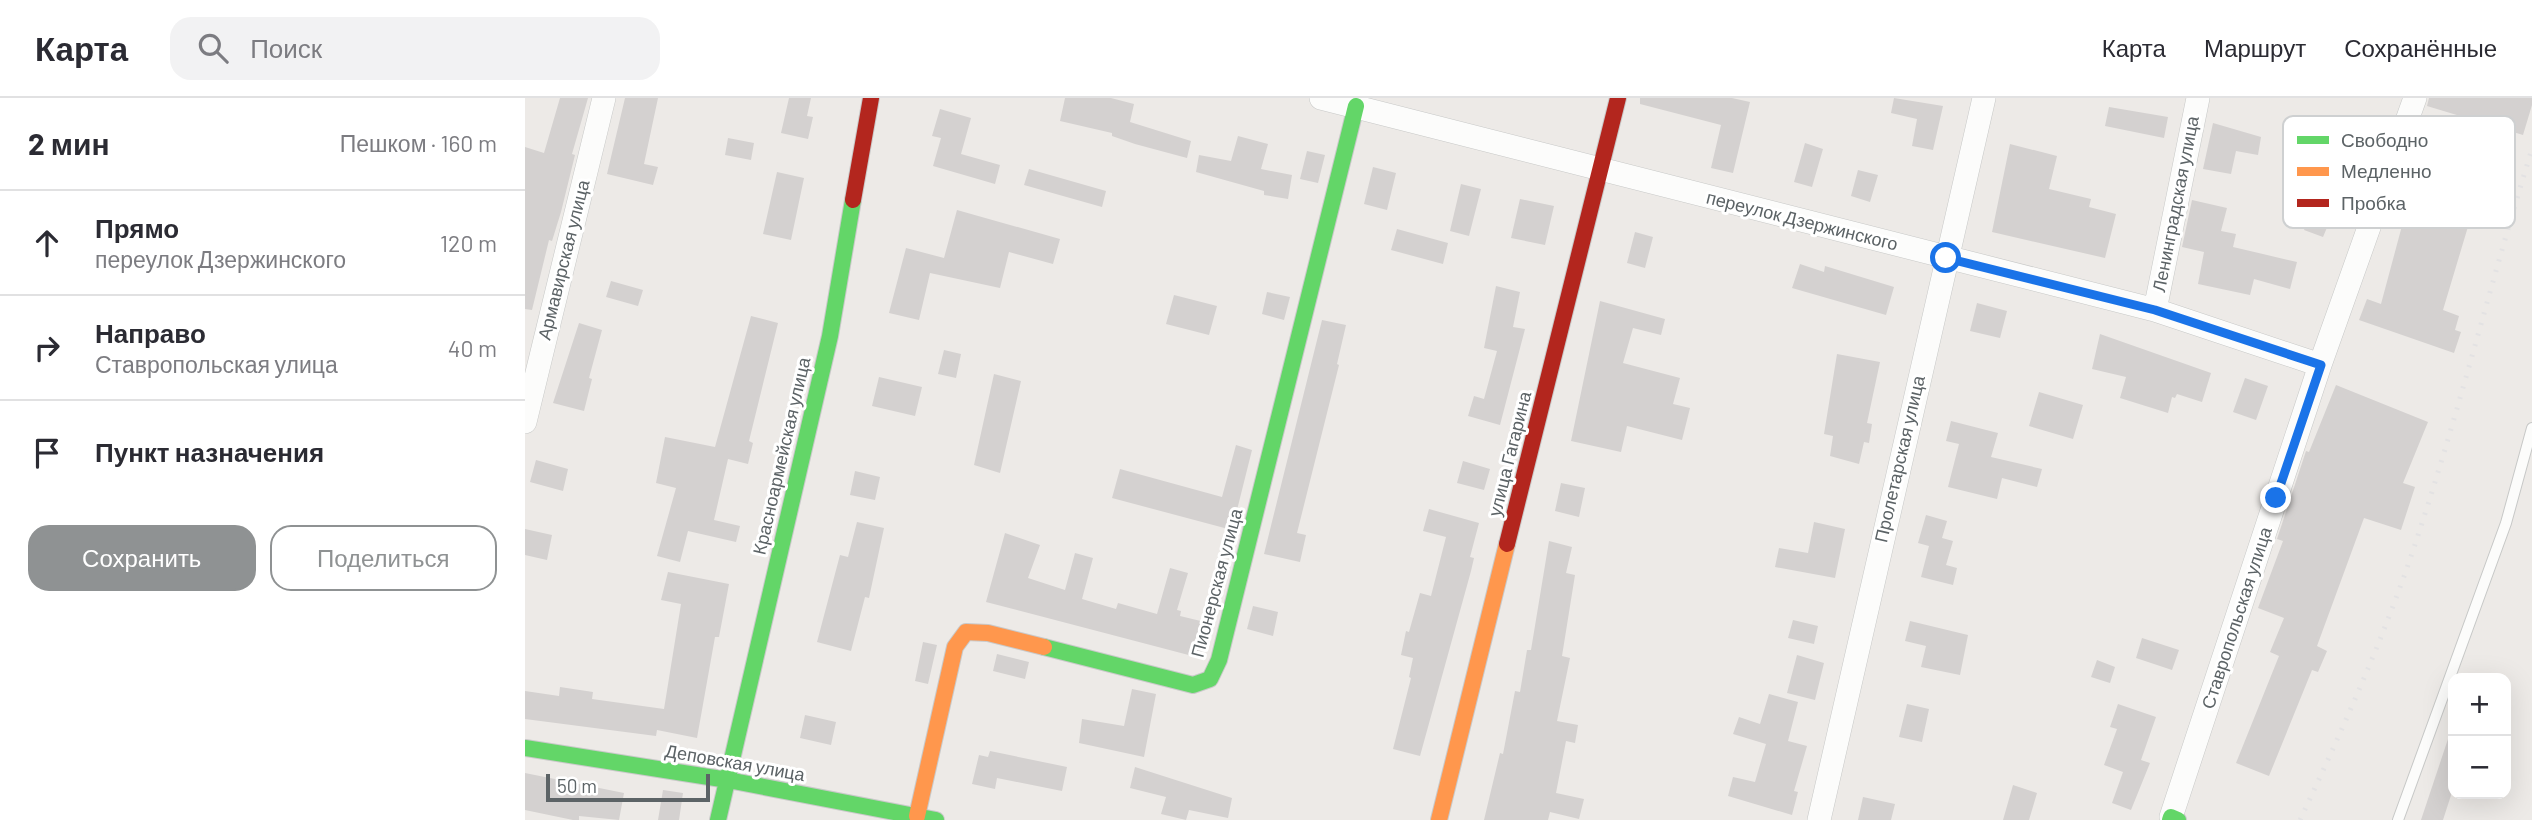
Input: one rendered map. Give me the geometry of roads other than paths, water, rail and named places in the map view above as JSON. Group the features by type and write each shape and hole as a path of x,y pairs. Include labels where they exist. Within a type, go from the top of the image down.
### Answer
{"street":[{"name":"Армавирская улица","path":"525,422 604,98"},
{"name":"Красноармейская улица","path":"718,820 830,336 870,98"},
{"name":"переулок Дзержинского","path":"1321,98 2155,310 2321,365"},
{"name":"улица Гагарина","path":"1439,820 1618,98"},
{"name":"Пролетарская улица","path":"1819,820 1984,98"},
{"name":"Ленинградская улица","path":"2155,310 2198,98"},
{"name":"Ставропольская улица","path":"2409,116 2415,98"},
{"name":"Пионерская улица","path":"917,816 955,647 966,632 988,633 1193,685 1210,679 1219,660 1356,106"},
{"name":"Ставропольская улица","path":"2173,819 2321,365 2369,228"},
{"name":"Деповская улица","path":"525,748 728,779 937,820"}],"lane":[{"path":"2398,820 2507,523 2532,428"}],"railway":[{"path":"2515,206 2532,149"},
{"path":"2300,820 2395,601 2436,479 2508,228"}]}
